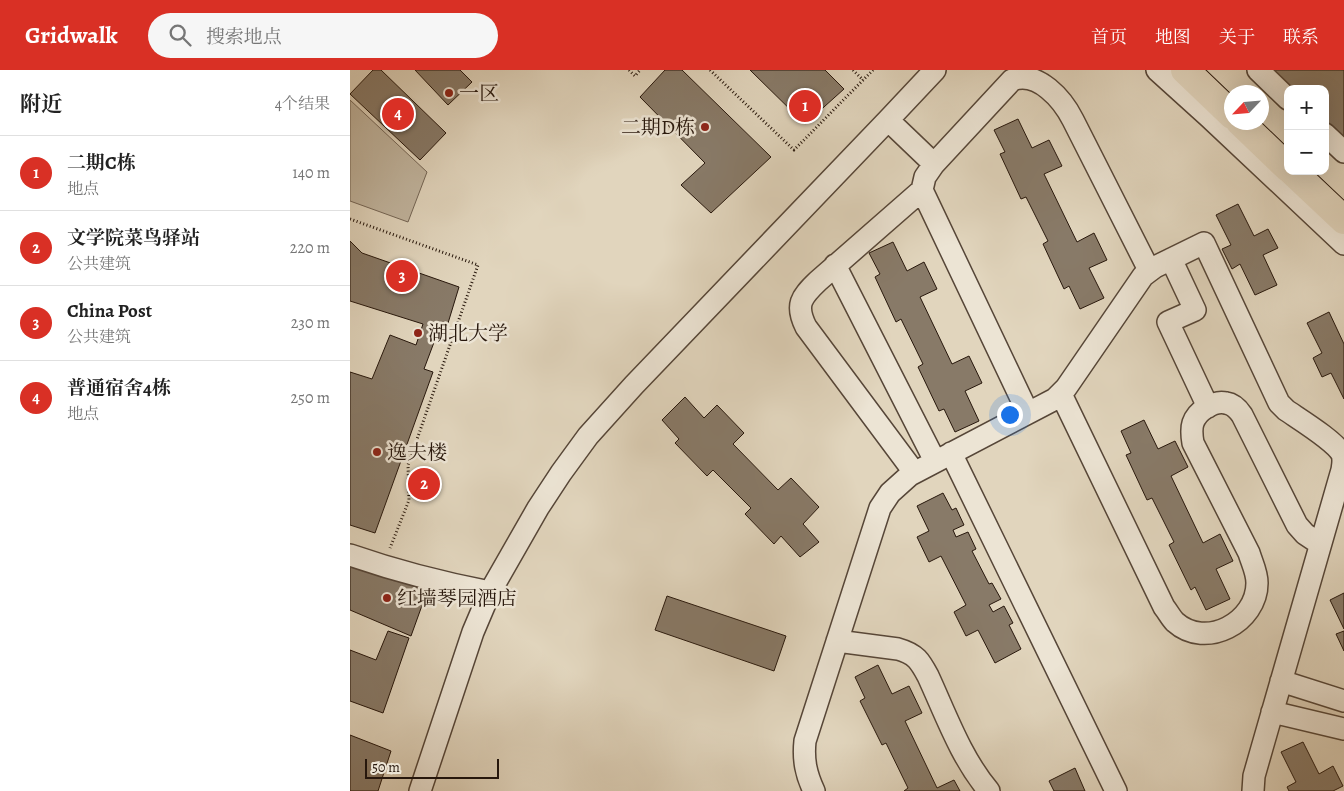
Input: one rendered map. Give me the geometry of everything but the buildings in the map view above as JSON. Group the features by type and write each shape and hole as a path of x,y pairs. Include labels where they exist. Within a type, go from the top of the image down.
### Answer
{"main road":[{"path":"1184,70 1224,108"},
{"path":"1207,70 1224,86"},
{"path":"1269,128 1284,142"},
{"path":"1248,130 1284,164"},
{"path":"1296,175 1344,220"},
{"path":"1319,175 1344,199"}],"street":[{"path":"420,791 473,632 490,592 538,508 561,473 588,436 634,385 935,70"},
{"path":"1157,70 1344,244"},
{"path":"1258,70 1284,95"},
{"path":"914,472 806,327 800,305 809,290 835,265 922,190 925,177 934,164 1017,76 1030,76 1038,79 1051,89 1067,108 1148,270"},
{"path":"888,120 934,164"},
{"path":"922,190 1028,413"},
{"path":"814,791 805,766 805,741 880,508 890,493 898,484 914,472 1062,394 1148,270 1204,244 1279,403 1335,446 1344,461 1254,776 1253,791"},
{"path":"1171,258 1195,310 1168,322 1208,407"},
{"path":"835,265 943,457 1116,791"},
{"path":"1062,394 1170,616 1182,627 1207,634 1224,630 1243,616 1255,596 1257,584 1255,571 1248,554 1193,443 1193,423 1199,413 1208,407 1222,402 1227,403 1237,409 1242,415 1297,525 1305,534 1320,544"},
{"path":"350,554 382,566 456,586 490,592"},
{"path":"837,641 898,649 916,656 928,676 968,762 989,791"},
{"path":"1281,681 1344,701"},
{"path":"1272,712 1344,729"}],"path":[{"path":"629,70 635,76 640,70"},
{"path":"710,70 794,150 873,70"},
{"path":"853,70 863,80"},
{"path":"350,219 478,265 408,465 409,500 382,566"}],"shaded area":[{"path":"350,100 427,172 408,222 350,201"}],"place":[{"name":"一区","path":"449,93"},
{"name":"二期C栋","path":"805,106"},
{"name":"普通宿舍4栋","path":"398,114"},
{"name":"二期D栋","path":"705,127"},
{"name":"China Post","path":"402,276"},
{"name":"湖北大学","path":"418,333"},
{"name":"逸夫楼","path":"377,452"},
{"name":"文学院菜鸟驿站","path":"424,484"},
{"name":"红墙琴园酒店","path":"387,598"}]}
